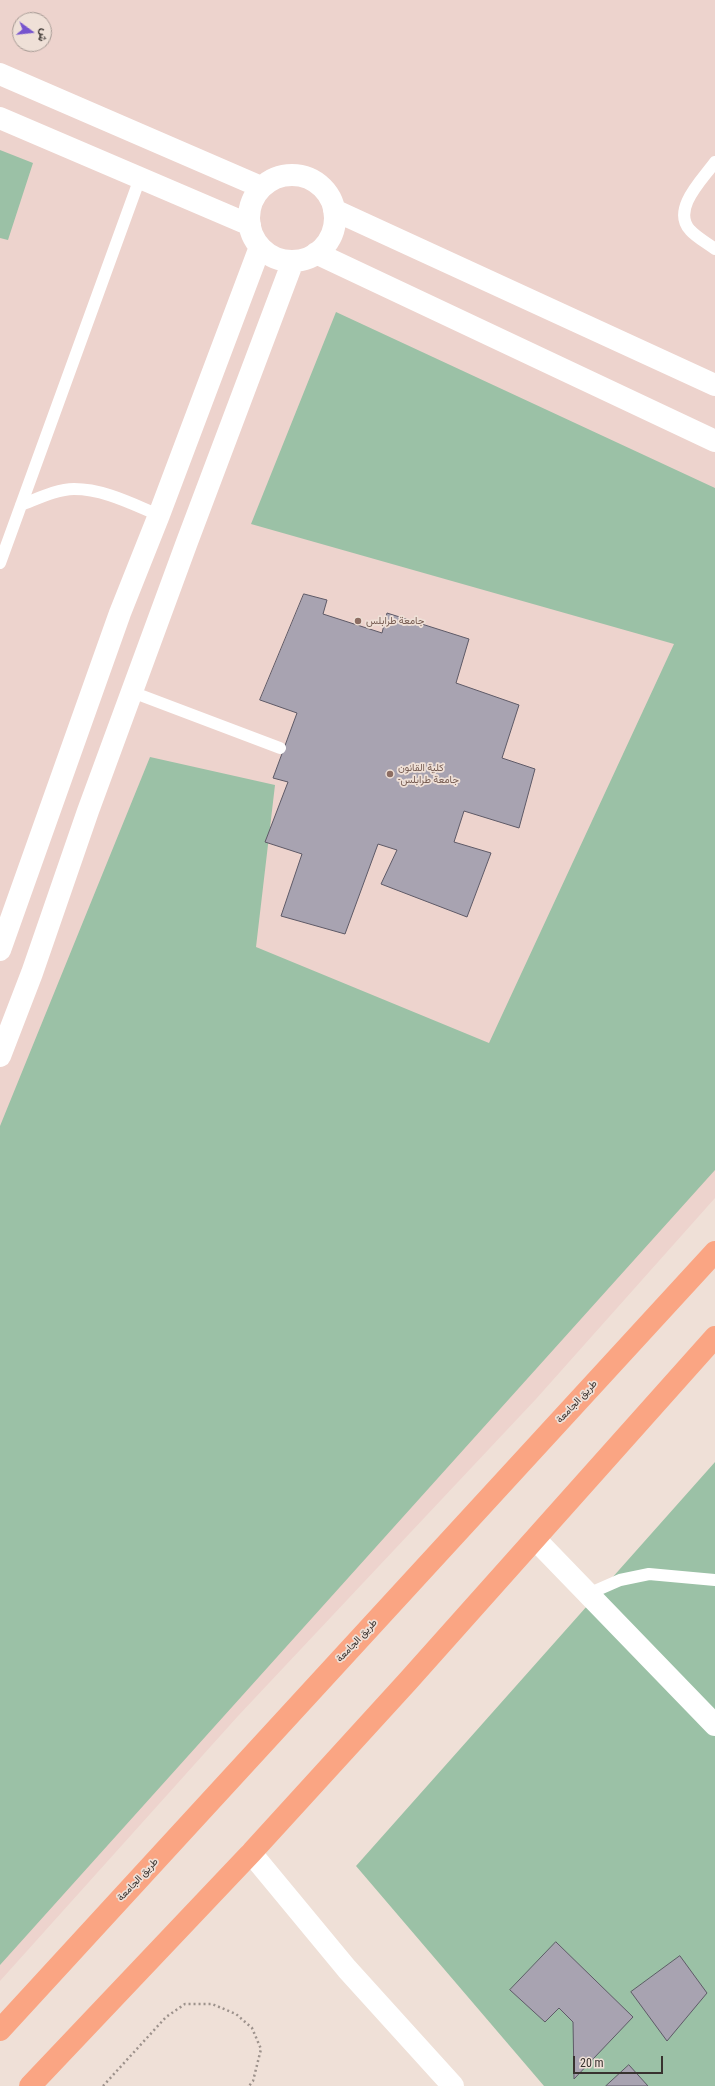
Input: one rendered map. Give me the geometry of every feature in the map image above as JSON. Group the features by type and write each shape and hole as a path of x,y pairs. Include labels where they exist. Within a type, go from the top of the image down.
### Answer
{"highway":[{"name":"طريق الجامعة","path":"0,2030 715,1252"},
{"path":"30,2086 250,1853 715,1337"}],"street":[{"path":"0,74 261,187"},
{"path":"0,118 250,225"},
{"path":"293,174 305,176 324,189 334,210 334,223 331,234 325,245 316,253 305,259 293,261 270,255 260,247 253,236 250,225 249,214 251,205 261,187 281,176 293,174"},
{"path":"334,210 715,386"},
{"path":"0,950 120,613 260,247"},
{"path":"316,253 715,442"},
{"path":"0,1056 32,973 132,692 293,261"},
{"path":"535,1538 715,1725"},
{"path":"250,1853 346,1969 453,2086"}],"lane":[{"path":"715,162 684,205 684,219 690,230 715,249"},
{"path":"0,563 140,178"},
{"path":"21,505 46,495 73,489 106,493 159,514"},
{"path":"132,692 280,748"},
{"path":"588,1594 620,1580 649,1574 715,1580"}],"path":[{"path":"102,2086 166,2016 185,2004 212,2004 236,2014 252,2028 261,2049 252,2081 249,2086"}],"shaded area":[{"name":"جامعة طرابلس","path":"0,0 715,0 715,1198 536,1399 238,1716 0,1981"}],"green space":[{"path":"0,150 33,163 8,240 0,238"},
{"path":"336,312 715,488 715,1170 0,1965 0,1126 150,757 275,785 256,947 489,1043 674,644 251,524"},
{"path":"715,1462 715,2086 544,2086 356,1866"}],"building":[{"path":"304,594 327,600 323,614 382,633 387,613 469,639 456,683 519,705 502,758 535,769 519,828 464,811 454,842 491,853 467,917 381,884 397,850 378,844 345,934 281,916 302,854 265,842 288,782 273,778 297,713 260,700"},
{"path":"556,1942 633,2017 574,2079 573,2022 559,2008 545,2022 510,1990"},
{"path":"680,1956 707,1993 667,2041 631,1992"},
{"path":"629,2065 648,2086 606,2086"}],"place":[{"name":"جامعة طرابلس","path":"358,621"},
{"name":"كلية القانون -جامعة طرابلس","path":"390,774"}]}
